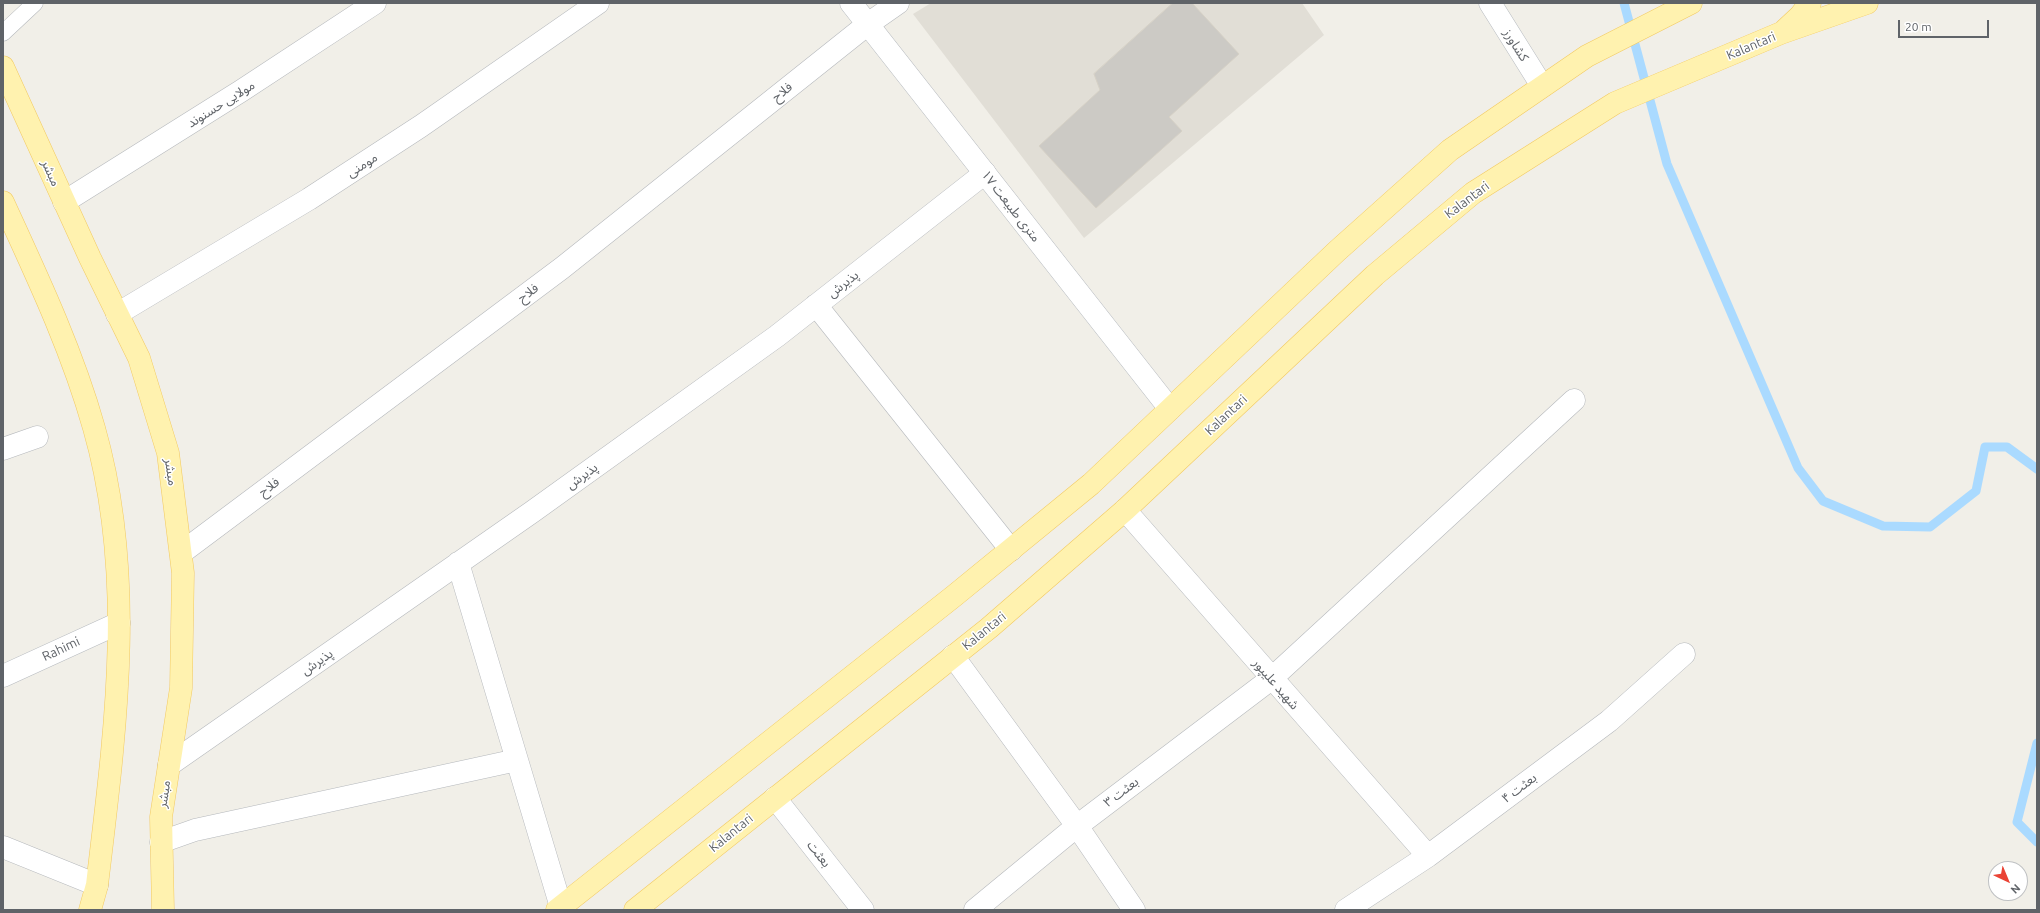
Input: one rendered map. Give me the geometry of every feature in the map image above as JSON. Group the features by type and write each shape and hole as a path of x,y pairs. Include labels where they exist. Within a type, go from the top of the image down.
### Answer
{"main road":[{"path":"1782,33 1800,16 1810,3"},
{"name":"Kalantari","path":"635,910 989,628 1125,510 1375,275 1468,197 1615,103 1782,33 1867,3"},
{"path":"559,908 1011,550 1091,484 1337,251 1450,150 1587,56 1650,24 1682,5"},
{"name":"مبشر","path":"3,67 64,202 139,358 168,453 183,573 181,688 161,817 163,910"},
{"path":"3,204 44,290 73,364 95,429 111,508 119,588 119,668 97,885 90,910"}],"street":[{"name":"مولایی حسنوند","path":"64,202 241,91 375,3"},
{"name":"مومنی","path":"117,314 308,199 421,126 598,3"},
{"name":"۱۷ متری طبیعت","path":"852,3 1170,409"},
{"name":"فلاح","path":"181,553 562,268 868,24 898,3"},
{"name":"کشاورز","path":"1490,3 1542,86"},
{"name":"پذیرش","path":"169,765 458,563 770,340 985,173"},
{"path":"816,305 1011,550"},
{"name":"بعثت ۳","path":"975,910 1077,826 1271,679 1574,400"},
{"path":"3,449 37,437"},
{"name":"شهید علیپور","path":"1125,510 1271,679 1428,856"},
{"path":"458,563 517,760 559,908"},
{"name":"Rahimi","path":"3,676 119,623"},
{"name":"بعثت ۴","path":"1346,910 1428,856 1609,721 1684,654"},
{"path":"953,656 1077,826 1134,910"},
{"path":"161,842 195,830 517,760"},
{"name":"بعثت","path":"775,798 863,910"},
{"path":"3,847 97,885"}],"lane":[{"path":"3,33 35,3"}],"shaded area":[{"path":"931,3 1302,3 1324,35 1084,238 913,14"}],"building":[{"path":"1173,3 1192,3 1239,54 1169,117 1182,131 1096,208 1039,146 1100,90 1094,74"}],"waterway":[{"path":"1624,3 1667,164 1798,468 1823,501 1883,526 1930,527 1976,491 1985,447 2007,447 2037,469"},
{"path":"2037,743 2017,822 2037,842"}]}
